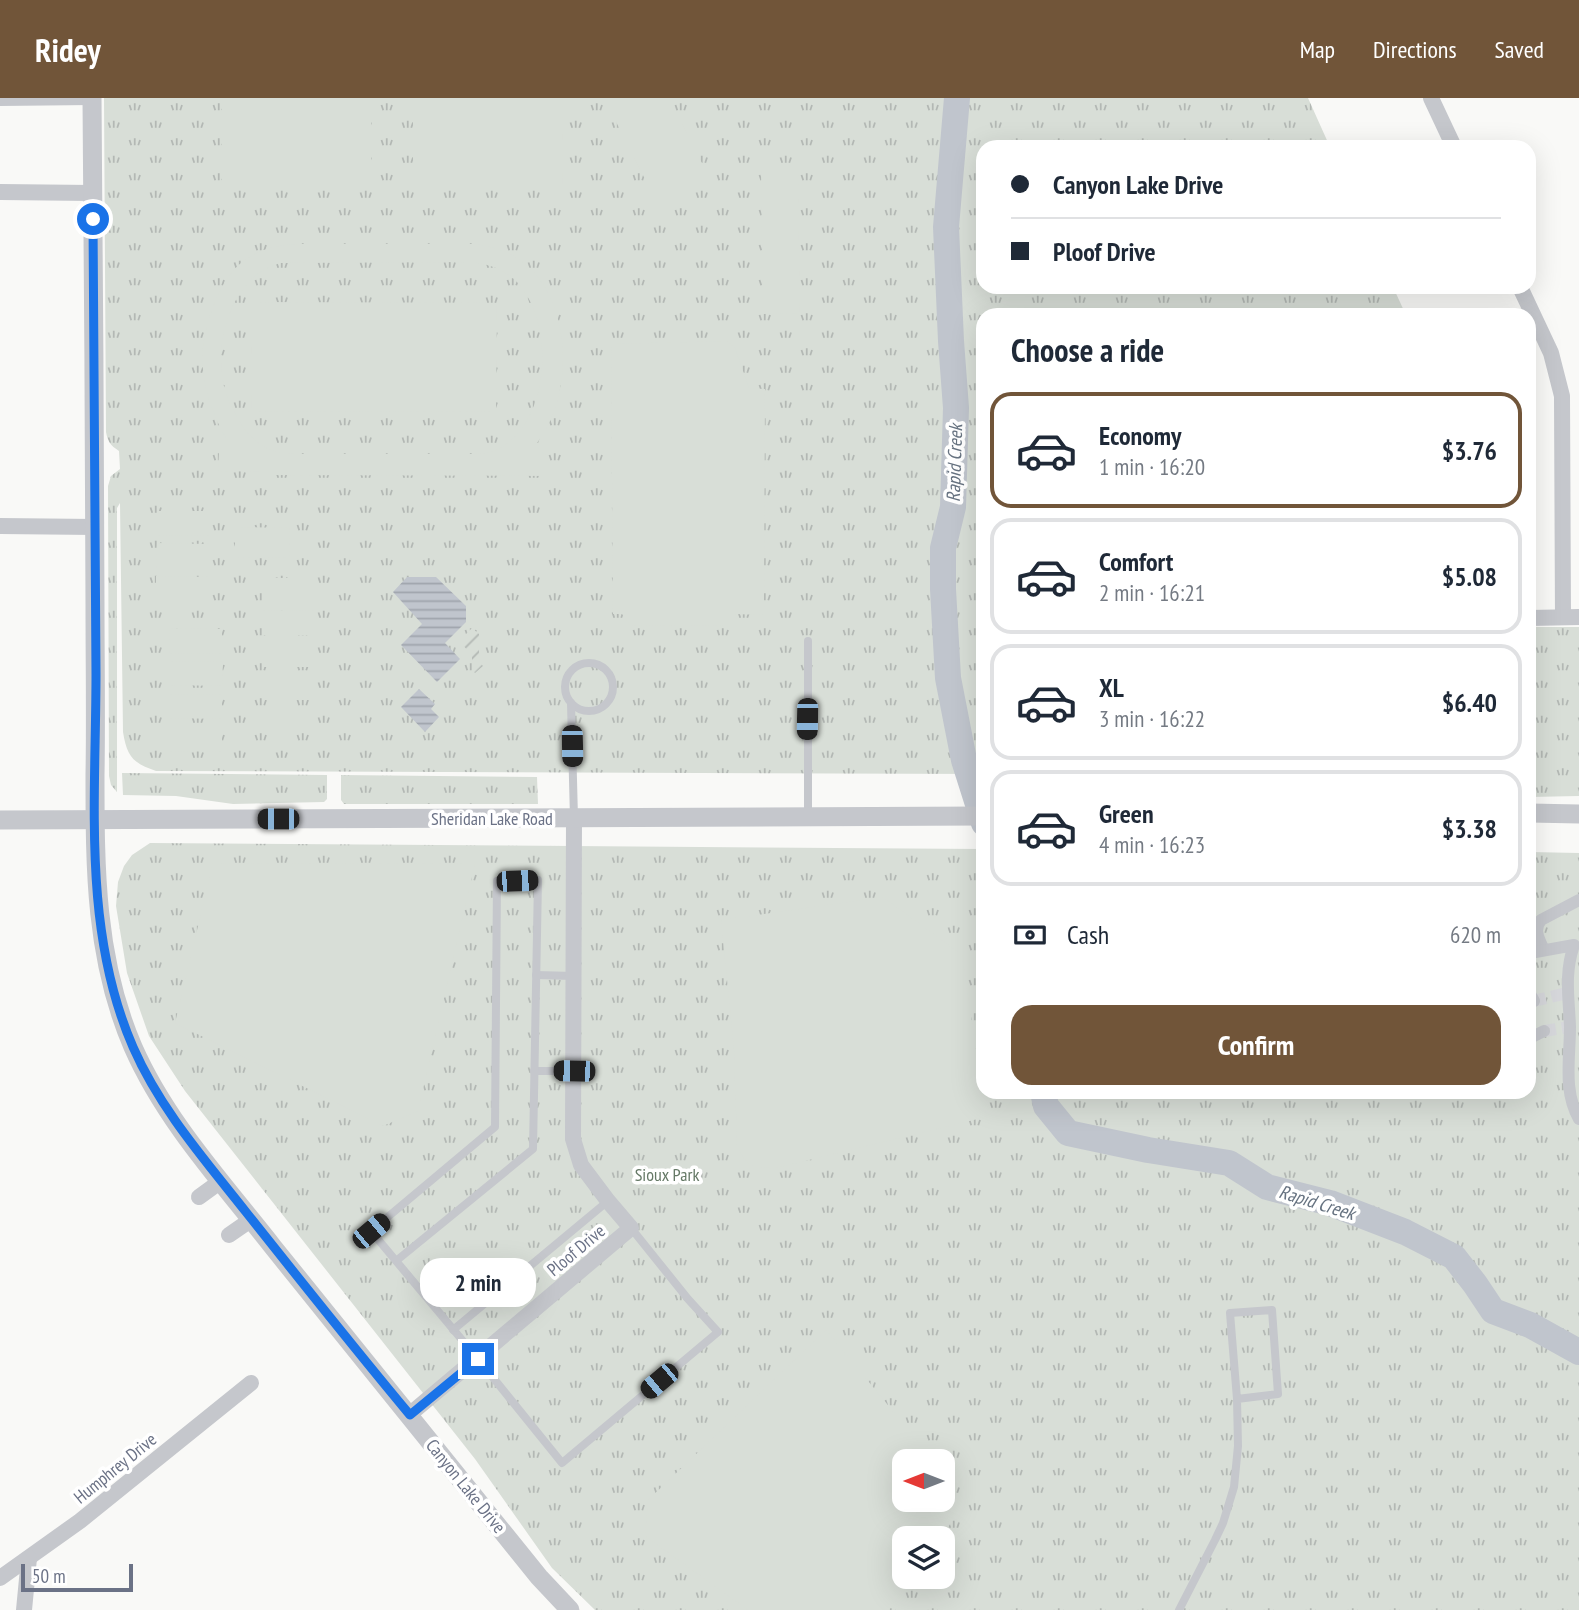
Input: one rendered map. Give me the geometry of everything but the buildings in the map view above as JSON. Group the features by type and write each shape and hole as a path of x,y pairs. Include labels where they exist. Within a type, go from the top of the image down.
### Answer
{"street":[{"path":"1431,98 1451,140"},
{"name":"Canyon Lake Drive","path":"92,99 97,888 101,934 123,1022 144,1069 179,1126 539,1577 570,1610"},
{"path":"0,192 92,193"},
{"path":"1536,321 1551,353 1562,396 1571,617 1536,618"},
{"path":"0,526 95,527"},
{"path":"1536,813 1579,814"},
{"name":"Sheridan Lake Road","path":"0,820 976,816"},
{"name":"Ploof Drive","path":"410,1415 631,1228 581,1165 573,1139 574,818"},
{"path":"1544,950 1537,935 1537,925 1541,920 1579,900"},
{"path":"1536,952 1577,945"},
{"path":"1577,945 1569,959 1567,990 1570,1093 1579,1119"},
{"path":"1570,1027 1579,1041"},
{"path":"1536,1035 1544,1031"},
{"path":"199,1197 221,1181"},
{"path":"229,1235 251,1219"},
{"name":"Humphrey Drive","path":"0,1578 80,1521 250,1383"},
{"path":"24,1610 29,1558"}],"lane":[{"path":"0,103 92,99"},
{"path":"807,817 808,641"},
{"path":"571,703 586,711 594,710 607,702 613,687 612,680 603,667 588,663 573,668 565,681 565,689 571,703 574,818"},
{"path":"396,1261 533,1149 538,880 497,881 495,1127 371,1231 562,1463 718,1332 631,1228"},
{"path":"536,975 574,976"},
{"path":"534,1071 574,1071"},
{"path":"453,1330 608,1201"},
{"path":"1179,1610 1219,1532 1234,1487 1238,1446 1237,1399 1230,1313 1272,1310 1278,1394 1237,1399"}],"green space":[{"path":"104,98 1308,98 1327,140 976,140 976,294 1396,294 1403,308 976,308 976,774 156,771 132,758 123,732 120,503 117,508 117,792 111,785 109,776 108,486 111,476 120,469 119,451 110,443 106,432"},
{"path":"222,98 371,98 371,186 222,186"},
{"path":"413,98 562,98 563,186 413,186"},
{"path":"604,98 669,98 709,177 657,203"},
{"path":"761,169 798,169 800,313 763,314"},
{"path":"292,244 477,244 508,253 533,272 546,289 555,309 563,354 558,399 549,423 535,446 546,455 546,476 263,475 263,472 218,471 219,452 229,442 222,432 205,385 203,344 210,316 221,288 239,265 262,250","holes":["472,262 501,270 516,281 529,298 542,343 538,392 530,414 518,433 502,447 475,454 295,454 264,446 242,425 231,406 224,385 221,360 224,330 243,289 265,269 280,263"]},
{"path":"252,302 497,303 496,412 251,411"},
{"path":"727,341 735,348 749,388 765,389 764,615 734,614 725,626 630,625 622,614 613,614 611,344"},
{"path":"157,511 210,511 210,536 157,535"},
{"path":"235,527 290,528 289,558 235,557"},
{"path":"157,543 210,544 210,568 156,568"},
{"path":"156,576 209,577 209,601 156,601"},
{"path":"263,578 316,578 316,602 263,602"},
{"path":"262,610 315,611 315,635 262,635"},
{"path":"1536,627 1579,627 1579,796 1536,797"},
{"path":"170,628 222,629 222,654 169,653"},
{"path":"472,628 479,634 479,662 483,666 475,673 472,670 472,655 459,641"},
{"path":"262,642 315,642 315,667 262,667"},
{"path":"170,661 223,662 222,686 170,685"},
{"path":"262,676 315,676 315,700 262,700"},
{"path":"169,694 222,695 222,719 169,718"},
{"path":"262,708 315,708 315,733 262,733"},
{"path":"169,727 222,727 222,752 169,751"},
{"path":"122,773 327,775 327,799 324,802 233,804 176,796 123,795"},
{"path":"341,775 537,777 538,804 344,804 341,800"},
{"name":"Sioux Park","path":"150,843 976,849 976,1099 1536,1099 1536,852 1579,853 1579,1610 595,1610 552,1568 475,1459 185,1091 149,1036 127,973 116,906 118,882 132,855"},
{"path":"213,863 475,864 418,1111 383,1126 175,1023"},
{"path":"883,897 962,955 976,1050 976,1099 983,1099 986,1117 780,1167 753,1166 737,1146 734,1049 721,920"},
{"path":"826,1330 924,1449 892,1449 892,1512 951,1512 951,1523 949,1526 892,1526 892,1589 904,1589 889,1610 748,1610 645,1536 648,1500"}],"shaded area":[{"path":"407,577 436,577 466,606 466,622 445,643 460,659 437,682 401,645 422,624 393,592"},
{"path":"419,689 435,704 431,709 439,717 425,732 401,707"}],"waterway":[{"name":"Rapid Creek","path":"957,98 946,227 956,408 953,507 943,548 943,589 948,678 964,760 976,798"},
{"name":"Rapid Creek","path":"1044,1099 1046,1106 1068,1133 1229,1163 1267,1187 1330,1203 1405,1232 1454,1257 1493,1311 1530,1325 1579,1352"}],"tunnel":[{"path":"1536,1001 1567,993"},
{"path":"1544,1031 1570,1027"}],"route":[{"path":"93,219 96,856 101,934 116,1002 132,1045 171,1115 331,1320 410,1415 478,1359"}]}
